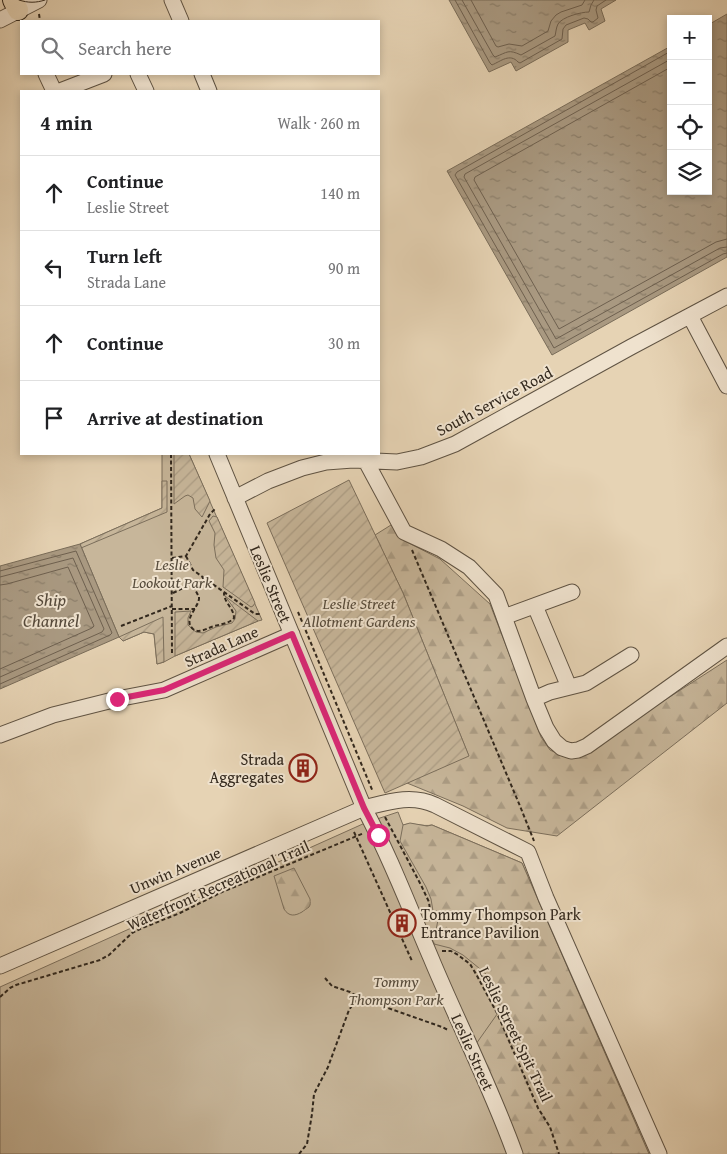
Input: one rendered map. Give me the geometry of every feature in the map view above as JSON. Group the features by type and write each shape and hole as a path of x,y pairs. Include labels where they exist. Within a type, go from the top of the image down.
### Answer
{"street":[{"path":"172,0 181,20"},
{"path":"0,20 18,10 39,7"},
{"path":"46,75 54,90"},
{"path":"63,90 101,75"},
{"path":"138,75 146,90"},
{"path":"202,75 209,90"},
{"name":"South Service Road","path":"235,498 268,481 302,468 326,462 363,458 397,462 455,444 630,347 727,296"},
{"path":"690,316 727,386"},
{"name":"Leslie Street","path":"217,455 364,808 378,835 515,1154"},
{"path":"363,458 404,532 441,549 470,567 496,595 546,728 554,741 566,750 578,750 588,746 727,646"},
{"path":"504,617 572,592"},
{"path":"535,606 569,687"},
{"name":"Strada Lane","path":"0,735 53,715 117,699 164,690 292,634"},
{"path":"534,699 550,692 586,683 631,655"},
{"name":"Unwin Avenue","path":"0,966 364,808 408,799 421,800 435,805 528,852"},
{"path":"528,852 546,898 659,1154"}],"path":[{"path":"39,7 40,20"},
{"path":"171,455 172,655"},
{"path":"186,556 210,514 215,509"},
{"path":"404,532 534,841 528,852"},
{"path":"172,558 186,556"},
{"path":"186,556 193,570 255,614 260,614"},
{"path":"172,594 204,578"},
{"path":"190,580 200,599 190,616 190,624 195,630 203,630 232,621 234,614 225,600 224,593"},
{"path":"120,626 172,608 195,609"},
{"path":"387,822 429,902 430,920 424,942"},
{"path":"354,832 412,961"},
{"name":"Waterfront Recreational Trail","path":"0,997 16,985 100,960 109,955 132,933 140,929 180,913 222,892 366,832"},
{"name":"Leslie Street Spit Trail","path":"430,957 443,951 451,951 466,960 475,971 497,1013 538,1108 550,1127 559,1154"},
{"path":"325,978 332,986 449,1031 462,1028"},
{"path":"299,1154 307,1144 314,1094 328,1067 349,1010 358,997"}],"green space":[{"name":"Leslie Lookout Park","path":"162,455 189,455 262,620 157,664 154,634 144,632 123,641 119,637 80,544 162,508"},
{"path":"174,455 189,455 210,501 202,517 195,509 193,498 188,495 174,504"},
{"name":"Leslie Street Allotment Gardens","path":"349,480 403,593 469,756 385,793 267,523"},
{"path":"162,481 167,481 167,512 81,548 80,544 162,508"},
{"path":"213,516 217,517 255,603 251,607 223,587 224,570 216,558 215,533 209,521"},
{"path":"391,525 403,540 440,559 490,604 541,737 550,750 563,756 578,756 727,660 727,703 557,836 507,828 463,806 407,783 468,754 403,593 375,535"},
{"path":"225,596 258,621 175,656 175,612 191,611 188,625 196,632 203,633 232,623 235,619 236,611"},
{"path":"163,617 164,662 157,664 154,634 144,632 123,641 119,637"},
{"name":"Tommy Thompson Park","path":"398,812 403,825 432,825 522,863 649,1154 0,1154 0,987 365,823"},
{"path":"410,823 432,825 522,863 649,1154 521,1154 476,1044 500,1010 497,990 485,973 463,955 450,948 434,944 430,935 431,929 436,930 437,911 433,911 426,887 400,841 403,825"},
{"path":"294,868 310,899 310,903 309,907 302,912 292,915 284,909 274,876"}],"water":[{"path":"449,0 616,0 601,9 605,21 589,30 585,23 568,30 568,42 516,71 511,62 489,72"},
{"path":"727,14 727,257 552,355 447,171 667,48 667,195 712,195 712,23"},
{"name":"Ship Channel","path":"80,544 119,637 0,689 0,566"}],"tram line":[{"path":"19,0 26,2 45,0"}],"place":[{"name":"Strada Aggregates","path":"303,768"},
{"name":"Tommy Thompson Park Entrance Pavilion","path":"402,923"}],"route":[{"path":"117,699 164,690 292,634 364,808 378,835"}]}
